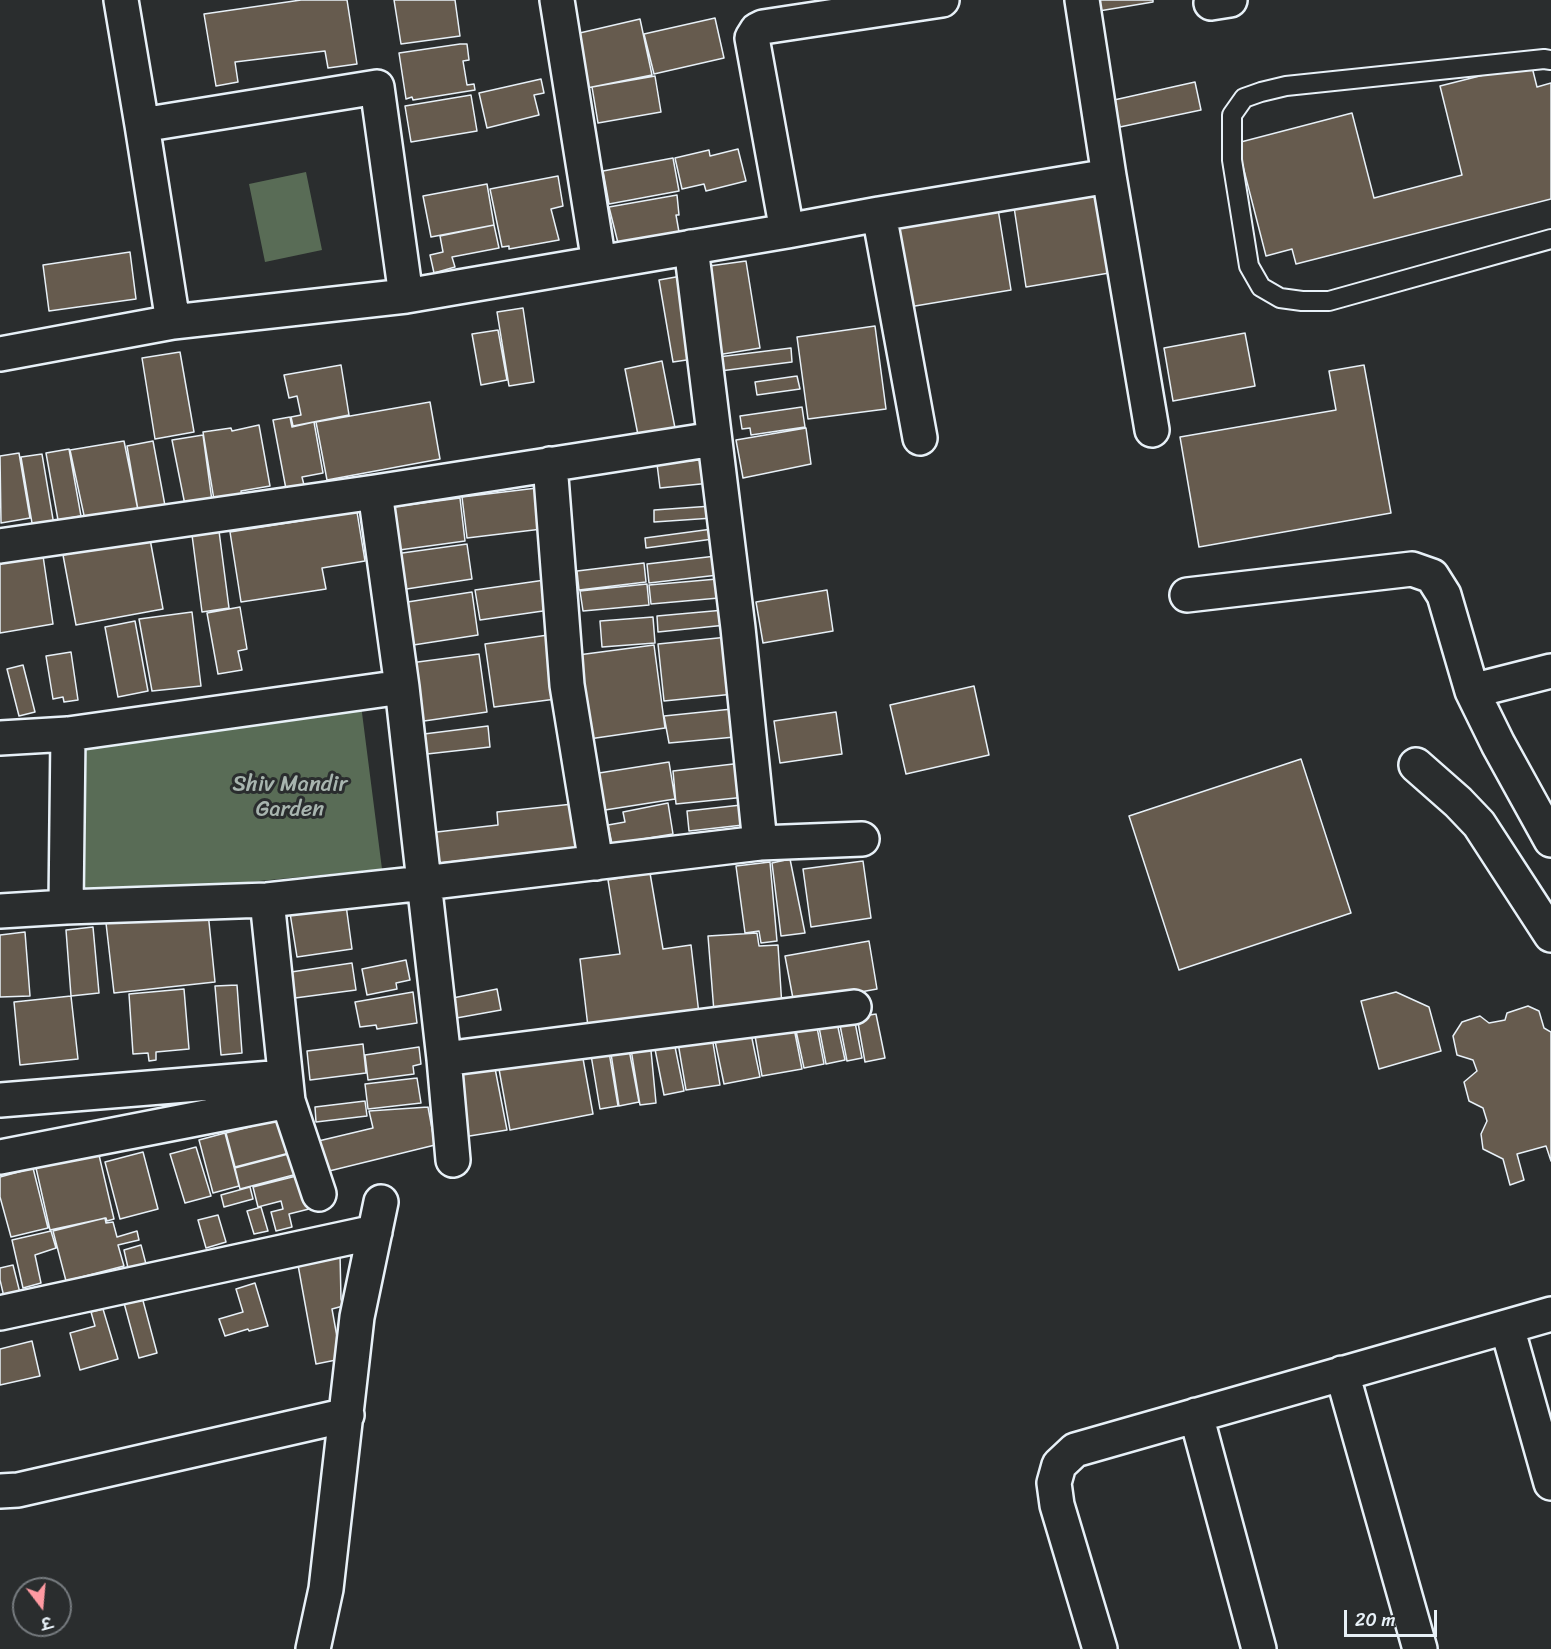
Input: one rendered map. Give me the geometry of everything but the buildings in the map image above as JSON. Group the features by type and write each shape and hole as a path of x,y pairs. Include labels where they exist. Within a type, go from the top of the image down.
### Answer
{"street":[{"path":"121,0 173,322"},
{"path":"557,0 599,263"},
{"path":"787,231 753,34 763,27 942,0"},
{"path":"1082,0 1152,430"},
{"path":"142,125 377,87 406,296"},
{"path":"0,354 173,322 406,296 1109,176"},
{"path":"879,214 920,438"},
{"path":"691,247 738,628 760,843"},
{"path":"0,546 375,492 714,439"},
{"path":"550,464 567,685 596,863"},
{"path":"375,492 402,687 444,1059 453,1160"},
{"path":"1187,595 1412,569 1432,576 1444,595 1472,691 1498,744 1551,840"},
{"path":"1472,691 1551,671"},
{"path":"0,738 68,734 402,687"},
{"path":"66,906 68,734"},
{"path":"1416,765 1479,824 1551,935"},
{"path":"0,911 66,906 267,900 760,843 862,839"},
{"path":"267,900 286,1089 319,1194"},
{"path":"444,1059 854,1008"},
{"path":"0,1100 286,1089"},
{"path":"0,1157 286,1089"},
{"path":"0,1313 378,1217 357,1317 326,1588 313,1649"},
{"path":"1100,1649 1057,1505 1054,1483 1059,1465 1075,1450 1551,1314"},
{"path":"1507,1327 1551,1483"},
{"path":"1342,1373 1420,1649"},
{"path":"0,1491 18,1490 347,1415"},
{"path":"1196,1415 1259,1649"}],"lane":[{"path":"1551,60 1544,58 1298,85 1261,92 1244,98 1232,115 1232,160 1249,266 1261,287 1280,298 1329,301 1551,239"}],"green space":[{"path":"306,172 322,250 265,262 249,184"},
{"name":"Shiv Mandir Garden","path":"361,705 382,869 85,898 76,751"}]}
